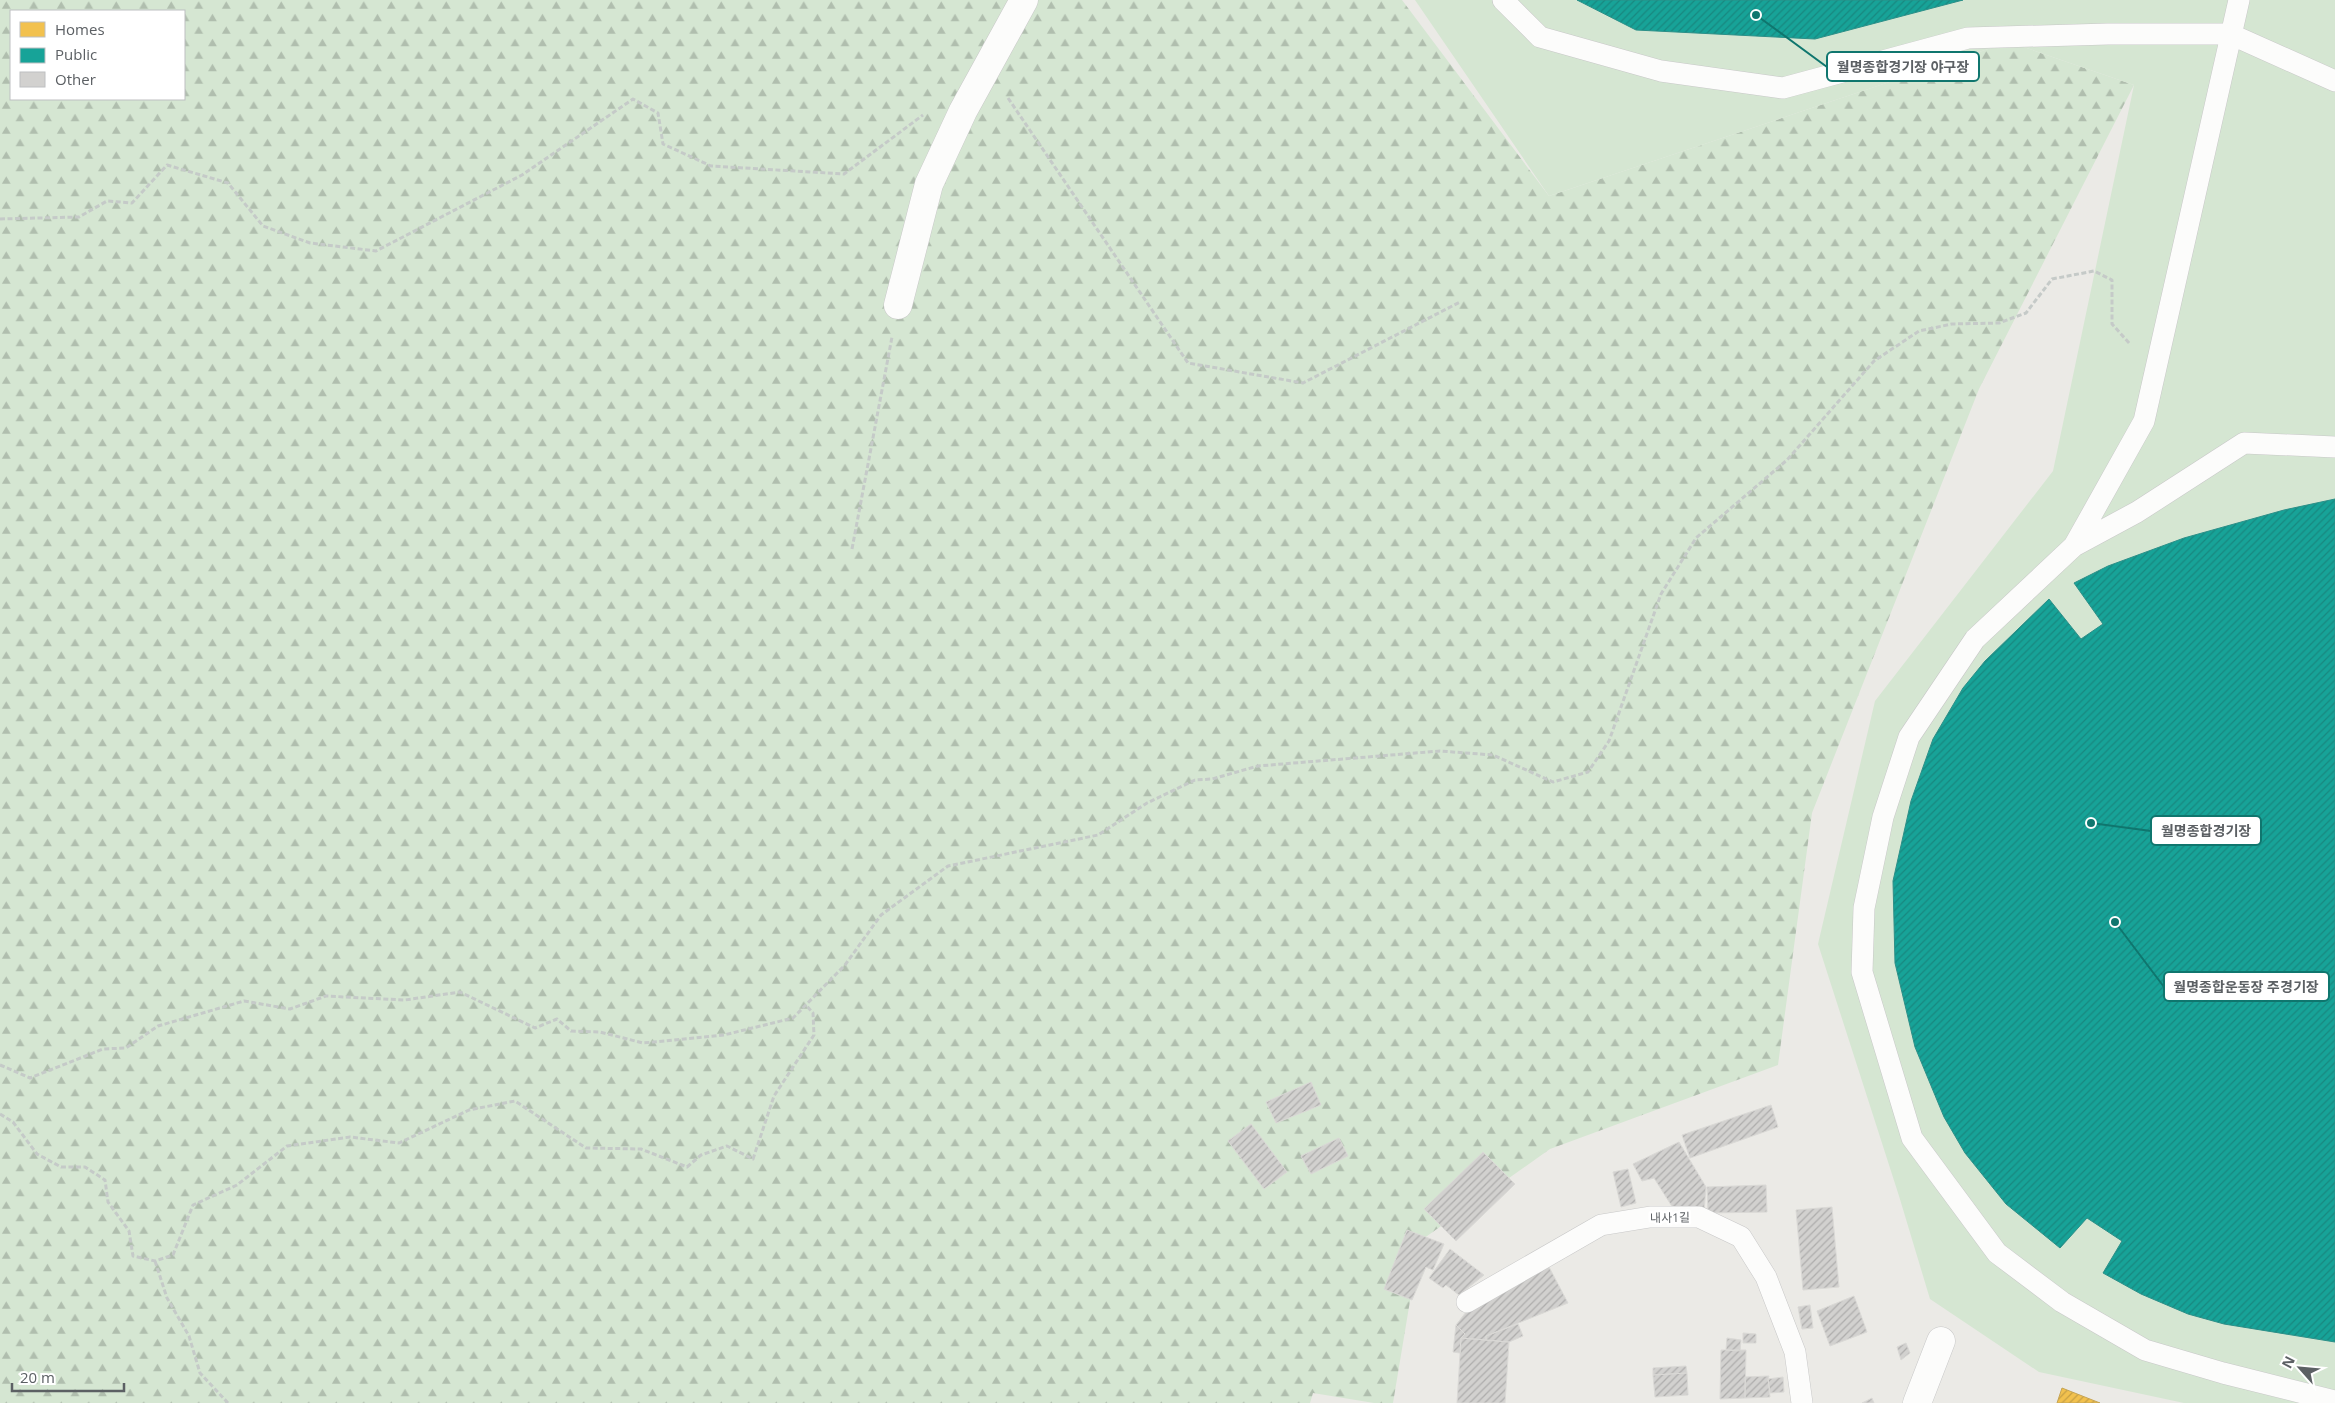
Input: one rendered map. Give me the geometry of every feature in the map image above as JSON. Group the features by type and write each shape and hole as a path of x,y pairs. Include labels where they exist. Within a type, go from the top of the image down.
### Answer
{"street":[{"path":"898,305 929,184 987,66 1024,0"},
{"path":"1917,1403 1942,1341"}],"lane":[{"path":"1503,0 1540,37 1661,71 1783,88 1968,38 2108,34 2230,34 2335,81"},
{"path":"2074,546 2144,421 2239,0"},
{"path":"2335,446 2244,443 2137,512 2074,546 1975,639 1909,737 1883,817 1864,908 1862,972 1912,1138 1997,1254 2062,1302 2145,1350 2223,1373 2335,1401"},
{"name":"내사1길","path":"1467,1302 1600,1225 1650,1217 1699,1218 1741,1237 1766,1277 1795,1352 1802,1403"}],"path":[{"path":"987,66 1188,363 1303,383 1460,302"},
{"path":"0,219 79,217 107,201 132,203 167,165 228,183 263,226 310,243 376,251 522,175 633,99 658,112 663,144 711,166 844,174 923,114"},
{"path":"0,1065 30,1078 103,1049 126,1048 158,1026 244,1001 290,1009 326,996 405,1000 460,992 535,1028 557,1019 571,1031 600,1032 643,1043 724,1035 793,1018 845,965 880,915 948,866 1098,835 1147,803 1195,780 1212,779 1258,766 1440,751 1493,755 1553,782 1588,772 1609,741 1660,594 1696,538 1787,460 1874,361 1919,330 1952,324 1999,323 2026,313 2052,279 2094,271 2112,280 2112,324 2156,372"},
{"path":"852,549 898,305"},
{"path":"0,1114 13,1122 37,1154 61,1167 85,1167 105,1180 108,1202 129,1231 133,1256 155,1261 173,1255 193,1205 237,1185 287,1146 350,1137 399,1144 469,1110 515,1101 586,1148 641,1149 687,1167 701,1155 727,1146 753,1159 774,1096 814,1035 813,1013 806,1005"},
{"path":"155,1261 167,1298 189,1336 200,1373 228,1403"}],"green space":[{"path":"0,0 1402,0 1549,196 2009,42 2134,85 1979,389 1812,813 1778,1065 1550,1149 1420,1241 1393,1403 1374,1403 1313,1393 1310,1403 0,1403"},
{"path":"1415,0 2335,0 2335,1403 2184,1403 2039,1372 1930,1299 1818,944 1875,701 2053,471 2134,85 2009,42 1549,196"}],"building: Homes":[{"path":"2062,1388 2100,1403 2057,1403"}],"building: Public":[{"path":"1577,0 1963,0 1815,39 1636,30"},
{"path":"2335,499 2335,1342 2224,1324 2188,1314 2141,1294 2103,1273 2122,1241 2087,1218 2060,1248 2006,1204 1965,1153 1944,1117 1915,1047 1895,963 1893,881 1911,801 1933,739 1963,688 1985,661 2049,599 2081,639 2103,624 2074,583 2108,566 2184,538 2284,510"}],"building: Other":[{"path":"1311,1082 1321,1105 1276,1123 1266,1102"},
{"path":"1771,1105 1778,1127 1690,1158 1682,1135"},
{"path":"1251,1124 1287,1172 1264,1189 1228,1141"},
{"path":"1339,1138 1348,1156 1311,1174 1301,1156"},
{"path":"1679,1142 1706,1187 1704,1212 1673,1208 1654,1178 1642,1181 1633,1164"},
{"path":"1483,1152 1515,1184 1456,1241 1424,1209"},
{"path":"1628,1169 1636,1203 1621,1207 1613,1172"},
{"path":"1766,1185 1767,1212 1708,1213 1707,1187"},
{"path":"1832,1207 1839,1287 1803,1290 1796,1210"},
{"path":"1407,1230 1444,1244 1433,1270 1426,1267 1412,1300 1384,1289"},
{"path":"1450,1249 1484,1275 1459,1295 1446,1285 1443,1288 1429,1278"},
{"path":"1549,1267 1568,1303 1486,1336 1486,1340 1461,1338 1465,1334 1456,1325 1470,1307"},
{"path":"1854,1296 1867,1332 1830,1346 1817,1311"},
{"path":"1810,1305 1813,1328 1802,1329 1798,1307"},
{"path":"1518,1324 1523,1336 1509,1342 1486,1340 1486,1336"},
{"path":"1456,1325 1465,1334 1461,1338 1460,1353 1453,1352"},
{"path":"1743,1333 1756,1334 1756,1343 1743,1343"},
{"path":"1461,1338 1509,1342 1505,1403 1457,1403"},
{"path":"1727,1338 1741,1340 1740,1351 1726,1350"},
{"path":"1906,1343 1910,1353 1901,1360 1897,1347"},
{"path":"1721,1350 1746,1350 1745,1398 1720,1399"},
{"path":"1686,1366 1687,1373 1653,1375 1653,1368"},
{"path":"1687,1373 1688,1395 1655,1397 1653,1375"},
{"path":"1769,1376 1770,1397 1745,1398 1745,1377"},
{"path":"1783,1377 1784,1392 1770,1393 1768,1379"},
{"path":"1872,1398 1874,1403 1862,1403"}],"place":[{"name":"월명종합경기장 야구장","path":"1756,15"},
{"name":"월명종합경기장","path":"2091,823"},
{"name":"월명종합운동장 주경기장","path":"2115,922"}]}
